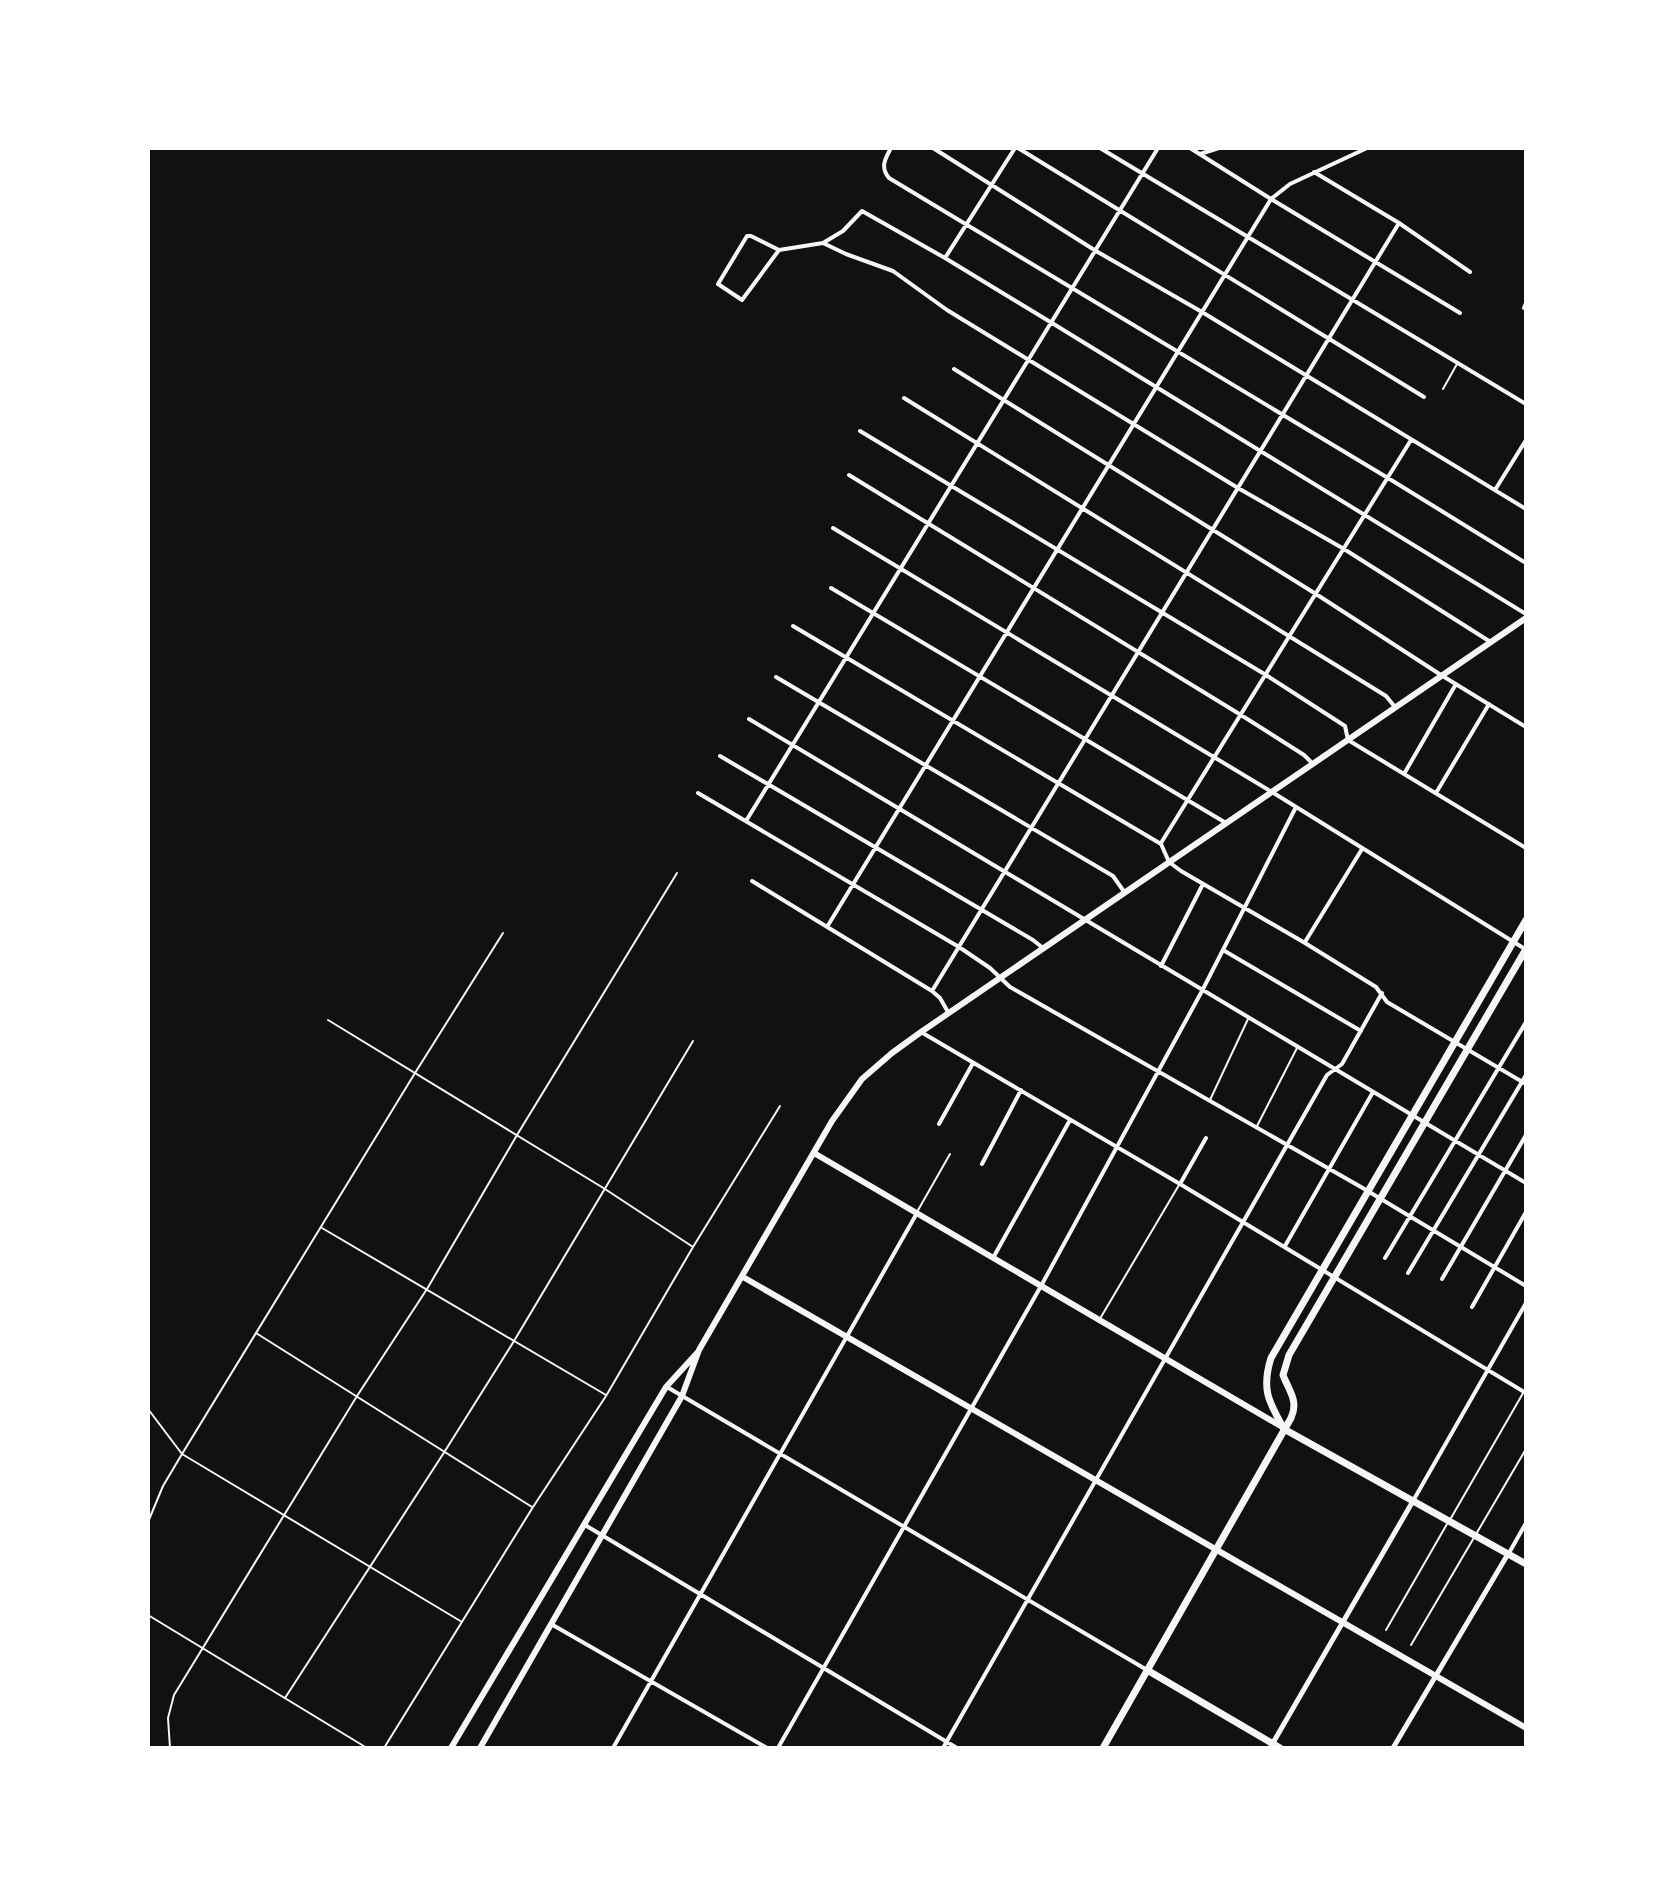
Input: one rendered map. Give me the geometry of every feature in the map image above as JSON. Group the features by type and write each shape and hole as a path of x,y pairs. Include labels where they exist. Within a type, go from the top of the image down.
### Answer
{"main road":[{"path":"480,1748 682,1396 699,1350 739,1275 832,1121 862,1079 921,1032 1526,616"},
{"path":"1284,1429 1268,1397 1268,1368 1277,1348 1526,920"},
{"path":"1103,1748 1294,1411 1293,1394 1283,1375 1285,1364 1526,949"},
{"path":"814,1153 1284,1429 1526,1564"},
{"path":"739,1275 1526,1728"},
{"path":"454,1747 666,1387 699,1350"},
{"path":"1147,1670 1274,1747"}],"street":[{"path":"891,148 883,166 889,178 1074,287 1526,563"},
{"path":"933,148 1096,251 1526,509"},
{"path":"945,258 1016,148 1424,397"},
{"path":"1100,148 1526,404"},
{"path":"746,821 1158,148"},
{"path":"1190,148 1460,313"},
{"path":"1200,154 1219,148"},
{"path":"827,927 1271,199 1290,184 1367,148"},
{"path":"1314,172 1399,223 1470,272"},
{"path":"779,250 744,299 719,285 747,236 779,250 823,243 843,231 860,212 864,213 1052,323 1526,616"},
{"path":"932,991 1399,223"},
{"path":"823,243 893,271 947,310 1238,488 1344,549 1489,641"},
{"path":"954,369 1526,727"},
{"path":"904,398 1386,696 1395,707"},
{"path":"860,431 1266,675 1345,726 1348,740 1526,848"},
{"path":"1161,844 1411,440"},
{"path":"1495,490 1526,440"},
{"path":"849,475 1241,715 1313,764"},
{"path":"833,528 1526,949"},
{"path":"831,588 1226,823"},
{"path":"793,626 1161,844 1169,862 1376,987 1387,1002 1524,1082"},
{"path":"776,677 1113,876 1125,893"},
{"path":"1404,774 1456,684"},
{"path":"1436,793 1489,704"},
{"path":"749,719 1526,1183"},
{"path":"720,756 1043,948"},
{"path":"698,793 959,947 990,968 1010,987 1369,1192 1526,1286"},
{"path":"778,1748 1041,1286 1202,991 1296,807"},
{"path":"1305,943 1362,849"},
{"path":"752,881 932,991 940,998 948,1014"},
{"path":"1161,966 1203,884"},
{"path":"1223,950 1361,1031"},
{"path":"943,1748 1327,1075 1342,1064 1382,993"},
{"path":"1385,1258 1526,1022"},
{"path":"921,1032 1525,1391"},
{"path":"939,1124 973,1063"},
{"path":"1408,1273 1526,1075"},
{"path":"982,1164 1021,1090"},
{"path":"1284,1247 1373,1092"},
{"path":"993,1258 1070,1120"},
{"path":"1442,1279 1526,1135"},
{"path":"1180,1184 1206,1138"},
{"path":"1472,1307 1526,1212"},
{"path":"613,1748 917,1213"},
{"path":"1274,1747 1526,1303"},
{"path":"666,1387 1147,1670"},
{"path":"1393,1748 1526,1523"},
{"path":"585,1525 957,1748"},
{"path":"551,1624 767,1748"}],"lane":[{"path":"1443,389 1458,363"},
{"path":"170,1748 168,1718 171,1702 357,1396 427,1289 677,873"},
{"path":"148,1522 163,1486 182,1454 503,933"},
{"path":"1209,1101 1248,1018"},
{"path":"328,1020 605,1189 693,1247"},
{"path":"285,1698 514,1341 693,1041"},
{"path":"1256,1128 1297,1047"},
{"path":"384,1748 533,1507 606,1396 780,1106"},
{"path":"917,1213 950,1154"},
{"path":"1099,1320 1180,1184"},
{"path":"321,1227 606,1396"},
{"path":"256,1333 533,1507"},
{"path":"1386,1630 1525,1391"},
{"path":"148,1409 182,1454 462,1622"},
{"path":"1411,1645 1526,1449"},
{"path":"148,1615 367,1748"}]}
